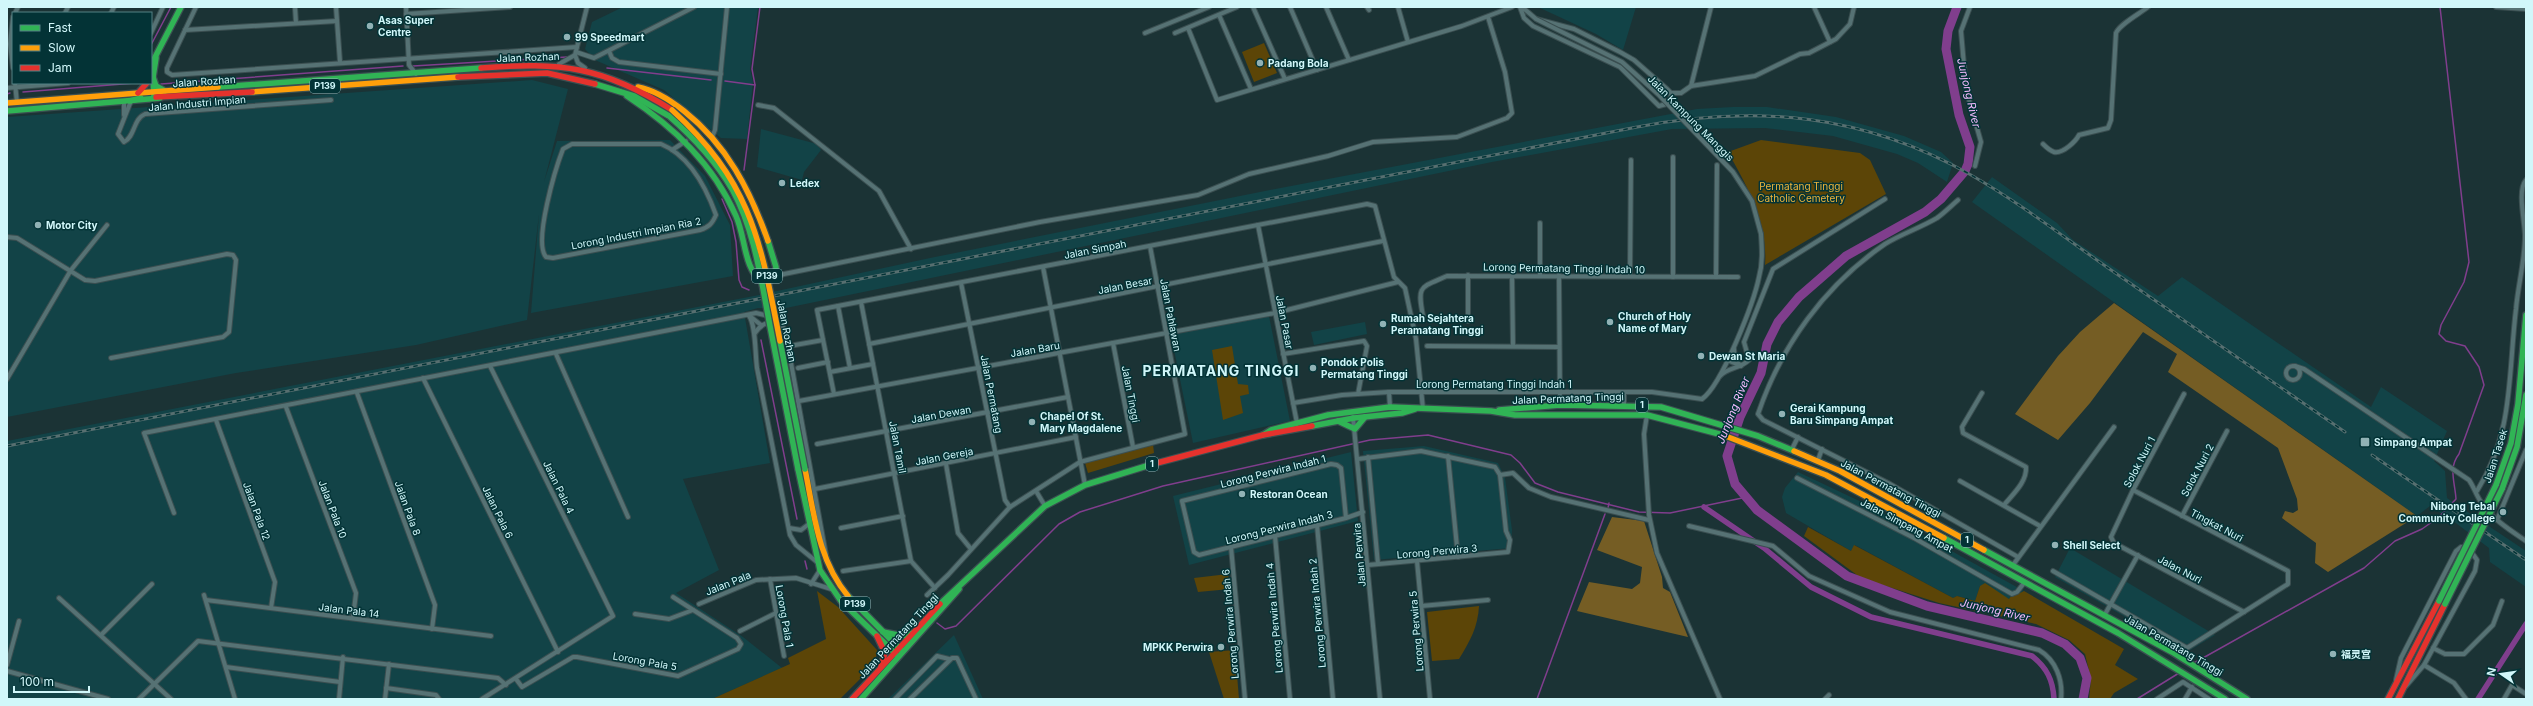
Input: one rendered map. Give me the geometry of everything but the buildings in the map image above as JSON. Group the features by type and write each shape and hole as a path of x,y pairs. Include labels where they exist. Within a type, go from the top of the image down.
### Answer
{"main road":[{"path":"152,64 181,7"},
{"path":"151,95 156,58"},
{"name":"Jalan Rozhan","path":"7,111 128,101 170,92 531,64 559,64 585,68 632,86 672,110 704,140 720,158 742,194 754,223 763,257 823,552 829,567 848,596 880,634"},
{"name":"Jalan Rozhan","path":"7,103 135,94 166,98 530,73 568,76 620,91 634,96 669,116 699,143 712,159 723,174 742,209 758,262 809,524 820,570 831,588 899,653"},
{"path":"153,77 160,89 170,92"},
{"path":"135,94 141,92 147,84"},
{"path":"148,84 151,95"},
{"path":"620,91 666,123 686,141 708,166 725,193 743,232 752,274 763,283 775,278 776,267 754,201 744,180 712,137 701,124 671,101 652,91 632,86"},
{"path":"128,101 166,98"},
{"path":"17,103 17,110"},
{"name":"Jalan Tasek","path":"2388,699 2499,487 2511,443 2518,404 2526,315"},
{"name":"Jalan Tasek","path":"2398,699 2446,604 2517,447 2526,395"},
{"path":"1560,405 1562,411 1568,415"},
{"name":"Jalan Permatang Tinggi","path":"1491,411 1517,407 1560,405 1624,405 1661,407 1758,436 1818,460 2172,652 2247,699"},
{"name":"Jalan Permatang Tinggi","path":"1263,435 1271,430 1296,423 1353,410 1390,407 1491,411 1515,415 1646,415 1718,434 1755,445 1807,466 1851,487 2167,661 2225,699"},
{"name":"Jalan Permatang Tinggi","path":"862,699 913,633 950,593 960,587 1045,506 1085,485 1144,466 1263,435 1338,420 1402,413 1416,409"},
{"path":"1338,420 1355,429 1361,419 1367,416"},
{"name":"Jalan Permatang Tinggi","path":"852,699 954,598 960,587"},
{"path":"880,670 884,653 880,634 903,636 913,633"}],"street":[{"path":"152,31 163,7"},
{"path":"196,7 185,30 337,21"},
{"path":"295,7 296,23"},
{"path":"336,7 340,62"},
{"path":"402,75 409,65 406,7"},
{"path":"406,14 448,9 510,7"},
{"path":"585,68 578,63 576,51 587,7"},
{"name":"Jalan Rozhan","path":"185,30 167,68 167,72 172,75 493,52 576,51 594,58 694,7"},
{"path":"712,137 715,130 727,7"},
{"path":"1145,33 1209,7"},
{"path":"1175,33 1238,7"},
{"path":"1253,7 1285,79"},
{"path":"1290,7 1317,70"},
{"path":"1326,7 1349,60"},
{"path":"1398,7 1408,42"},
{"path":"1188,28 1217,100 1488,17 1512,7"},
{"path":"1521,7 1524,18 1542,32 1586,49 1620,67 1659,106 1670,103 1671,93"},
{"name":"Jalan Kampung Manggis","path":"1521,7 1536,19 1622,62 1659,95 1733,172 1752,201 1761,234 1762,261 1760,277 1753,302 1716,381 1705,396 1695,399"},
{"path":"1691,86 1710,7"},
{"path":"1814,7 1830,42"},
{"path":"1536,19 1574,29 1620,52 1634,60 1671,93 1681,93 1691,86 1755,76 1796,55 1809,53 1830,42 1850,24 1854,7"},
{"path":"1970,7 1961,31 1966,89 1981,142 1975,166"},
{"path":"2043,144 2055,152 2060,152 2076,142 2079,135 2108,128 2111,120 2116,33 2119,27 2131,21 2148,7"},
{"path":"2496,7 2526,9"},
{"path":"1219,15 1251,89"},
{"path":"775,278 784,274 1040,222 1198,195 1249,174 1328,156 1373,142 1457,137 1507,118 1513,110 1488,17"},
{"path":"12,24 9,44 12,62"},
{"path":"559,64 576,51"},
{"path":"609,51 612,58 619,62 721,74"},
{"path":"409,65 416,74"},
{"path":"7,88 15,85 42,84"},
{"path":"15,85 17,103"},
{"name":"Jalan Industri Impian","path":"128,101 118,134 124,142 128,140 138,119 145,114 331,100"},
{"path":"123,120 128,101"},
{"path":"758,105 774,108 879,191 911,249"},
{"path":"672,150 686,141"},
{"name":"Lorong Industri Impian Ria 2","path":"572,144 661,144 672,150 702,180 706,188 716,215 708,227 554,258 543,254 542,247 548,191 563,149 572,144"},
{"path":"1672,277 1673,157"},
{"path":"1630,276 1631,160"},
{"path":"1716,277 1717,164"},
{"path":"2477,491 2498,452 2508,405 2516,310 2525,237 2522,190 2526,180"},
{"path":"1716,381 1731,367 1740,366 1749,360 1744,342 1773,269 1885,199"},
{"path":"1958,200 1938,217 1886,244 1828,292 1804,324 1779,363 1758,414 1763,420 1798,436 2018,557"},
{"name":"Jalan Simpah","path":"823,340 817,310 1043,268 1367,204 1375,206 1383,241"},
{"path":"1540,222 1540,275"},
{"path":"7,379 71,270 106,225"},
{"name":"Jalan Pasar","path":"1258,225 1296,423"},
{"path":"7,237 17,238 85,280 95,281 227,254 233,255 236,260 229,332 223,337 111,358"},
{"path":"1383,241 1394,277 1405,288 1415,331 1423,409"},
{"name":"Jalan Besar","path":"869,344 1383,241"},
{"name":"Jalan Pahlawan","path":"1133,448 1185,434 1150,246"},
{"path":"1043,268 1085,485"},
{"path":"1468,275 1468,321"},
{"path":"1512,275 1512,346"},
{"name":"Lorong Permatang Tinggi Indah 10","path":"1423,316 1419,296 1423,287 1447,276 1540,275 1738,277"},
{"path":"1559,276 1560,405"},
{"path":"1275,313 1398,282"},
{"name":"Jalan Permatang","path":"961,283 1005,500 1010,507"},
{"name":"Jalan Tamil","path":"861,302 911,561"},
{"path":"838,306 850,368"},
{"path":"174,513 144,433 286,407 424,378 556,354 762,313 775,322 780,323 785,330 829,567"},
{"name":"Jalan Baru","path":"799,401 1275,313"},
{"path":"749,316 762,325"},
{"path":"749,316 754,323 755,333 753,346 756,368 789,528 796,545 817,562"},
{"path":"755,333 762,325 775,322"},
{"path":"794,345 823,340 834,394"},
{"path":"1283,354 1364,341 1367,346 1358,394"},
{"name":"Jalan Tinggi","path":"1113,343 1133,448"},
{"path":"1734,344 1733,353 1740,366"},
{"path":"1427,346 1559,346"},
{"path":"556,354 628,517"},
{"path":"1727,360 1740,366"},
{"path":"798,368 828,362"},
{"path":"830,372 873,364"},
{"name":"Jalan Pala 4","path":"490,366 613,616 558,652"},
{"path":"2310,374 2292,379 2286,374 2288,368 2295,366 2310,374 2433,454 2469,480 2477,491 2480,501 2497,520 2526,541"},
{"path":"2295,366 2299,369 2298,377"},
{"name":"Jalan Pala 6","path":"424,378 558,652"},
{"path":"1389,392 1390,407"},
{"name":"Lorong Permatang Tinggi Indah 1","path":"1293,403 1358,394 1389,392 1652,392 1695,399"},
{"path":"1624,392 1624,405"},
{"name":"Jalan Pala 8","path":"357,393 435,605 432,629"},
{"path":"1982,393 1962,427 1963,433 2026,467 2025,476 2022,483 2004,505"},
{"name":"Solok Nuri 1","path":"2111,538 2133,490 2184,394"},
{"name":"Jalan Dewan","path":"817,444 1068,397"},
{"name":"Jalan Pala 10","path":"286,407 356,593 353,618"},
{"name":"Jalan Perwira","path":"1353,410 1380,699"},
{"path":"1646,415 1644,434 1649,520 1657,553 1720,699"},
{"name":"Jalan Pala 12","path":"216,420 275,582 270,608"},
{"path":"2013,565 2040,526 2114,427"},
{"name":"Solok Nuri 2","path":"2182,516 2227,431"},
{"path":"1792,449 1798,436"},
{"name":"Jalan Gereja","path":"815,489 1076,438"},
{"path":"927,595 1010,507 1080,462 1133,448"},
{"path":"1818,460 1822,449"},
{"path":"2497,520 2526,450"},
{"path":"1358,459 1421,451 1448,456 1490,465 1498,469 1500,475 1512,473 1530,488 1551,497 1649,520"},
{"path":"1448,456 1458,557"},
{"path":"1368,457 1378,564"},
{"path":"946,464 958,533 971,549"},
{"name":"Lorong Perwira Indah 1","path":"1199,555 1194,552 1182,501 1331,464 1337,465 1341,468 1346,518"},
{"name":"Lorong Perwira 3","path":"1368,565 1508,552 1510,540 1506,531 1500,475"},
{"name":"Jalan Simpang Ampat","path":"1797,478 1914,538 2012,594 2017,592 2024,583"},
{"path":"1960,481 2040,526"},
{"name":"Tingkat Nuri","path":"2133,490 2288,571 2288,584 2244,612"},
{"path":"1036,491 1045,506"},
{"name":"Lorong Perwira Indah 3","path":"1199,555 1346,518 1363,512"},
{"path":"841,528 903,516"},
{"path":"789,528 801,530 809,524"},
{"name":"Lorong Perwira Indah 2","path":"1317,525 1333,699"},
{"path":"1689,526 1735,535 1772,546 1809,576 1875,607 2039,650 2054,664 2060,677 2061,699"},
{"name":"Lorong Perwira Indah 4","path":"1275,536 1290,699"},
{"name":"Jalan Nuri","path":"2111,538 2114,542 2138,556 2244,612"},
{"name":"Lorong Perwira Indah 6","path":"1231,547 1245,699"},
{"path":"2395,684 2401,658 2410,639 2456,551 2461,547 2466,548 2476,555 2475,571 2424,665 2403,689"},
{"path":"2104,616 2138,556"},
{"path":"843,571 911,561 934,588"},
{"name":"Lorong Perwira 5","path":"1417,561 1430,699"},
{"path":"811,584 820,570"},
{"name":"Jalan Permatang Tinggi","path":"2053,571 2183,647 2191,647 2244,612"},
{"name":"Jalan Pala","path":"699,604 756,580 796,578 811,584 831,588"},
{"name":"Lorong Pala 1","path":"770,579 784,656"},
{"path":"101,636 152,584"},
{"path":"204,595 235,699"},
{"name":"Lorong Pala 5","path":"516,679 522,688 573,657 678,676 738,649 741,644 737,638 673,597"},
{"path":"59,598 170,699"},
{"name":"Jalan Pala 14","path":"206,600 491,636"},
{"path":"1421,606 1488,600"},
{"path":"2432,648 2445,654 2464,654 2493,625 2502,601"},
{"path":"635,614 669,619 693,610"},
{"path":"740,631 776,613"},
{"path":"7,664 19,621"},
{"path":"139,699 198,641 498,678 506,685"},
{"path":"482,699 558,652"},
{"path":"895,699 937,656 957,658 976,699"},
{"path":"339,699 343,658"},
{"path":"910,699 951,658"},
{"path":"385,699 389,664"},
{"path":"2424,665 2454,683 2466,699"},
{"path":"226,667 340,682"},
{"path":"7,670 108,699"},
{"path":"2156,699 2183,682 2209,699"},
{"path":"2504,699 2512,685 2526,694"},
{"path":"386,688 436,695 439,699"},
{"path":"2185,699 2192,688"},
{"path":"1825,699 1829,695"}],"shaded area":[{"path":"623,7 758,7 750,69 753,82 747,139 721,138 664,90 595,60 585,49 592,22"},
{"path":"1538,7 1636,7 1623,50 1596,34"},
{"path":"532,80 568,89 544,182 557,141 670,140 705,176 730,225 733,276 531,313 539,214 527,320 416,345 236,373 7,417 7,117"},
{"path":"1767,107 1836,117 1904,136 1941,152 1953,163 1947,182 1918,163 1897,154 1833,136 1765,128 1672,129 1492,162 786,308 758,308 744,312 770,463 683,479 719,570 676,593 743,637 782,668 712,699 7,699 7,441 759,295 930,258 1270,190 1697,109"},
{"path":"761,129 817,144 821,150 804,172 802,180 757,167"},
{"path":"1992,177 2057,223 2073,240 2158,296 2182,277 2371,407 2381,387 2447,431 2434,461 2445,471 2447,498 2526,551 2526,587 2490,562 2489,548 2453,521 2430,506 2417,516 1972,202"},
{"path":"2114,303 2417,516 2328,572 2315,563 2316,543 2282,518 2285,511 2293,513 2298,510 2297,499 2278,448 2168,372 2177,354 2143,332 2090,403 2058,440 2015,414 2058,356 2080,332"},
{"path":"1269,316 1290,421 1193,443 1171,335"},
{"path":"1365,322 1367,334 1314,345 1311,332"},
{"path":"1424,446 1498,463 1505,478 1512,530 1511,548 1374,560 1363,451"},
{"path":"1351,452 1358,521 1189,565 1173,496"},
{"path":"1798,472 1870,506 2024,591 2009,599 1980,586 1975,601 1957,596 1953,598 1855,545 1851,551 1786,513 1782,497 1785,488"},
{"path":"1612,517 1644,521 1662,577 1663,588 1670,592 1688,637 1577,611 1589,582 1632,589 1640,583 1642,567 1597,550"},
{"path":"2070,548 2215,635 2187,652 2055,577"},
{"path":"954,635 983,699 888,699"}],"green space":[{"name":"Padang Bola","path":"1264,43 1277,73 1254,82 1242,52"},
{"name":"Permatang Tinggi Catholic Cemetery","path":"1761,140 1860,153 1870,160 1886,194 1765,265 1765,250 1760,220 1743,179 1728,152"},
{"path":"1232,346 1238,384 1248,385 1249,394 1240,396 1243,413 1223,420 1212,350"},
{"path":"1153,444 1154,453 1088,473 1085,463"},
{"path":"1808,527 1851,551 1854,545 1953,598 1957,596 1975,601 1980,586 1985,583 2009,599 2012,595 2014,596 2024,591 2124,649 2115,665 2138,679 2114,693 2110,699 2089,699 2091,679 2085,654 2069,640 2036,624 1939,603 1861,578 1804,536"},
{"path":"1228,574 1230,589 1198,592 1194,578"},
{"path":"817,591 838,607 877,650 875,664 840,699 712,699 790,664 788,658 826,639"},
{"path":"1479,606 1473,634 1459,659 1432,661 1427,612"},
{"path":"1235,650 1239,699 1224,699 1209,652"}],"waterway":[{"path":"152,43 171,7"},
{"path":"744,170 755,85 752,69 760,7"},
{"name":"Junjong River","path":"1957,7 1948,31 1946,49 1959,115 1970,147 1968,164 1965,171 1941,199 1925,212 1846,256 1799,297 1778,322 1767,344 1761,373 1740,417 1727,456 1735,484 1757,510 1847,576 1927,606 2042,633 2065,644 2080,658 2087,678 2083,699"},
{"path":"2194,663 2364,568 2395,541 2422,529 2439,517 2456,499 2453,475 2454,465 2484,385 2479,367 2465,346 2446,341 2439,334 2441,325 2464,282 2469,262 2440,7"},
{"path":"413,66 567,57"},
{"path":"161,84 403,66"},
{"path":"607,68 711,80"},
{"path":"725,81 755,85"},
{"path":"23,92 123,84"},
{"path":"722,199 732,222 736,242 739,280 742,287 749,290"},
{"path":"761,340 797,519"},
{"path":"937,623 945,629 956,626 1059,524 1080,512 1163,486 1370,440 1428,435 1511,455 1520,463 1535,483 1558,492 1639,512 1670,513 1747,497"},
{"path":"1608,508 1609,503"},
{"path":"1704,507 1764,548 1811,587 1871,617 2032,656 2042,665 2051,680 2054,699"},
{"path":"1537,699 1605,514"},
{"path":"805,561 807,569"},
{"path":"2478,699 2526,624"},
{"path":"2137,699 2179,673"}],"railway":[{"path":"7,446 1637,127 1681,120 1725,116 1767,116 1809,120 1850,127 1891,139 1931,154 1971,175 2025,209 2345,432"},
{"path":"2372,455 2526,560"}],"traffic: fast":[{"path":"152,63 181,7"},
{"path":"154,97 153,77 156,58"},
{"path":"218,87 481,68"},
{"path":"153,77 156,86 165,91"},
{"path":"595,84 634,96 669,116"},
{"path":"627,96 676,134 704,163 727,197 739,225 748,261 757,277 763,283 775,278 776,267 768,241"},
{"path":"130,101 141,98"},
{"path":"7,111 160,98"},
{"path":"669,116 711,159 732,189 740,205 752,239 760,274 798,469"},
{"path":"2496,485 2511,443 2518,404 2526,315"},
{"path":"780,341 805,469"},
{"path":"2502,489 2517,447 2526,395"},
{"path":"1499,410 1560,405 1661,407 1758,436 1794,451"},
{"path":"1263,435 1271,430 1328,415 1390,407 1491,411 1515,415 1647,415 1723,435"},
{"path":"1312,426 1354,418 1402,413 1415,409"},
{"path":"1338,421 1355,429 1365,417"},
{"path":"940,604 1045,506 1085,485 1153,464"},
{"path":"798,469 820,570 841,601 898,656"},
{"path":"2439,601 2496,485"},
{"path":"2445,604 2502,489"},
{"path":"1944,538 2118,633 2225,699"},
{"path":"1984,550 2172,652 2247,699"},
{"path":"861,699 959,589"},
{"path":"848,596 901,650"},
{"path":"883,632 903,636 912,633"}],"traffic: slow":[{"path":"252,92 458,77"},
{"path":"7,103 218,87"},
{"path":"638,87 656,93 673,103 699,124 713,138 745,186 768,241"},
{"path":"672,110 699,137 720,163 736,189 748,215 758,243 766,273 780,341"},
{"path":"1723,435 1826,475 1944,538"},
{"path":"1794,451 1840,471 1984,550"},
{"path":"805,469 815,519 824,552 838,582 848,596"}],"traffic: jam":[{"path":"481,68 535,66 580,70 624,84 647,95 672,110"},
{"path":"458,77 547,73 595,84"},
{"path":"138,93 146,84"},
{"path":"156,97 252,92"},
{"path":"1153,464 1263,435 1312,426"},
{"path":"2388,699 2439,601"},
{"path":"852,699 940,604"},
{"path":"2398,699 2445,604"},
{"path":"877,636 885,653 881,666"}],"place":[{"name":"Asas Super Centre","path":"370,26"},
{"name":"99 Speedmart","path":"567,37"},
{"name":"Padang Bola","path":"1260,63"},
{"name":"Ledex","path":"782,183"},
{"name":"Motor City","path":"38,225"},
{"name":"Church of Holy Name of Mary","path":"1610,322"},
{"name":"Rumah Sejahtera Peramatang Tinggi","path":"1383,324"},
{"name":"Dewan St Maria","path":"1701,356"},
{"name":"Pondok Polis Permatang Tinggi","path":"1313,368"},
{"name":"Gerai Kampung Baru Simpang Ampat","path":"1782,414"},
{"name":"Chapel Of St. Mary Magdalene","path":"1032,422"},
{"name":"Simpang Ampat","path":"2365,442"},
{"name":"Restoran Ocean","path":"1242,494"},
{"name":"Nibong Tebal Community College","path":"2503,512"},
{"name":"Shell Select","path":"2055,545"},
{"name":"MPKK Perwira","path":"1221,647"},
{"name":"福灵宫","path":"2333,654"}],"district":[{"name":"PERMATANG TINGGI","path":"1221,371"}]}
